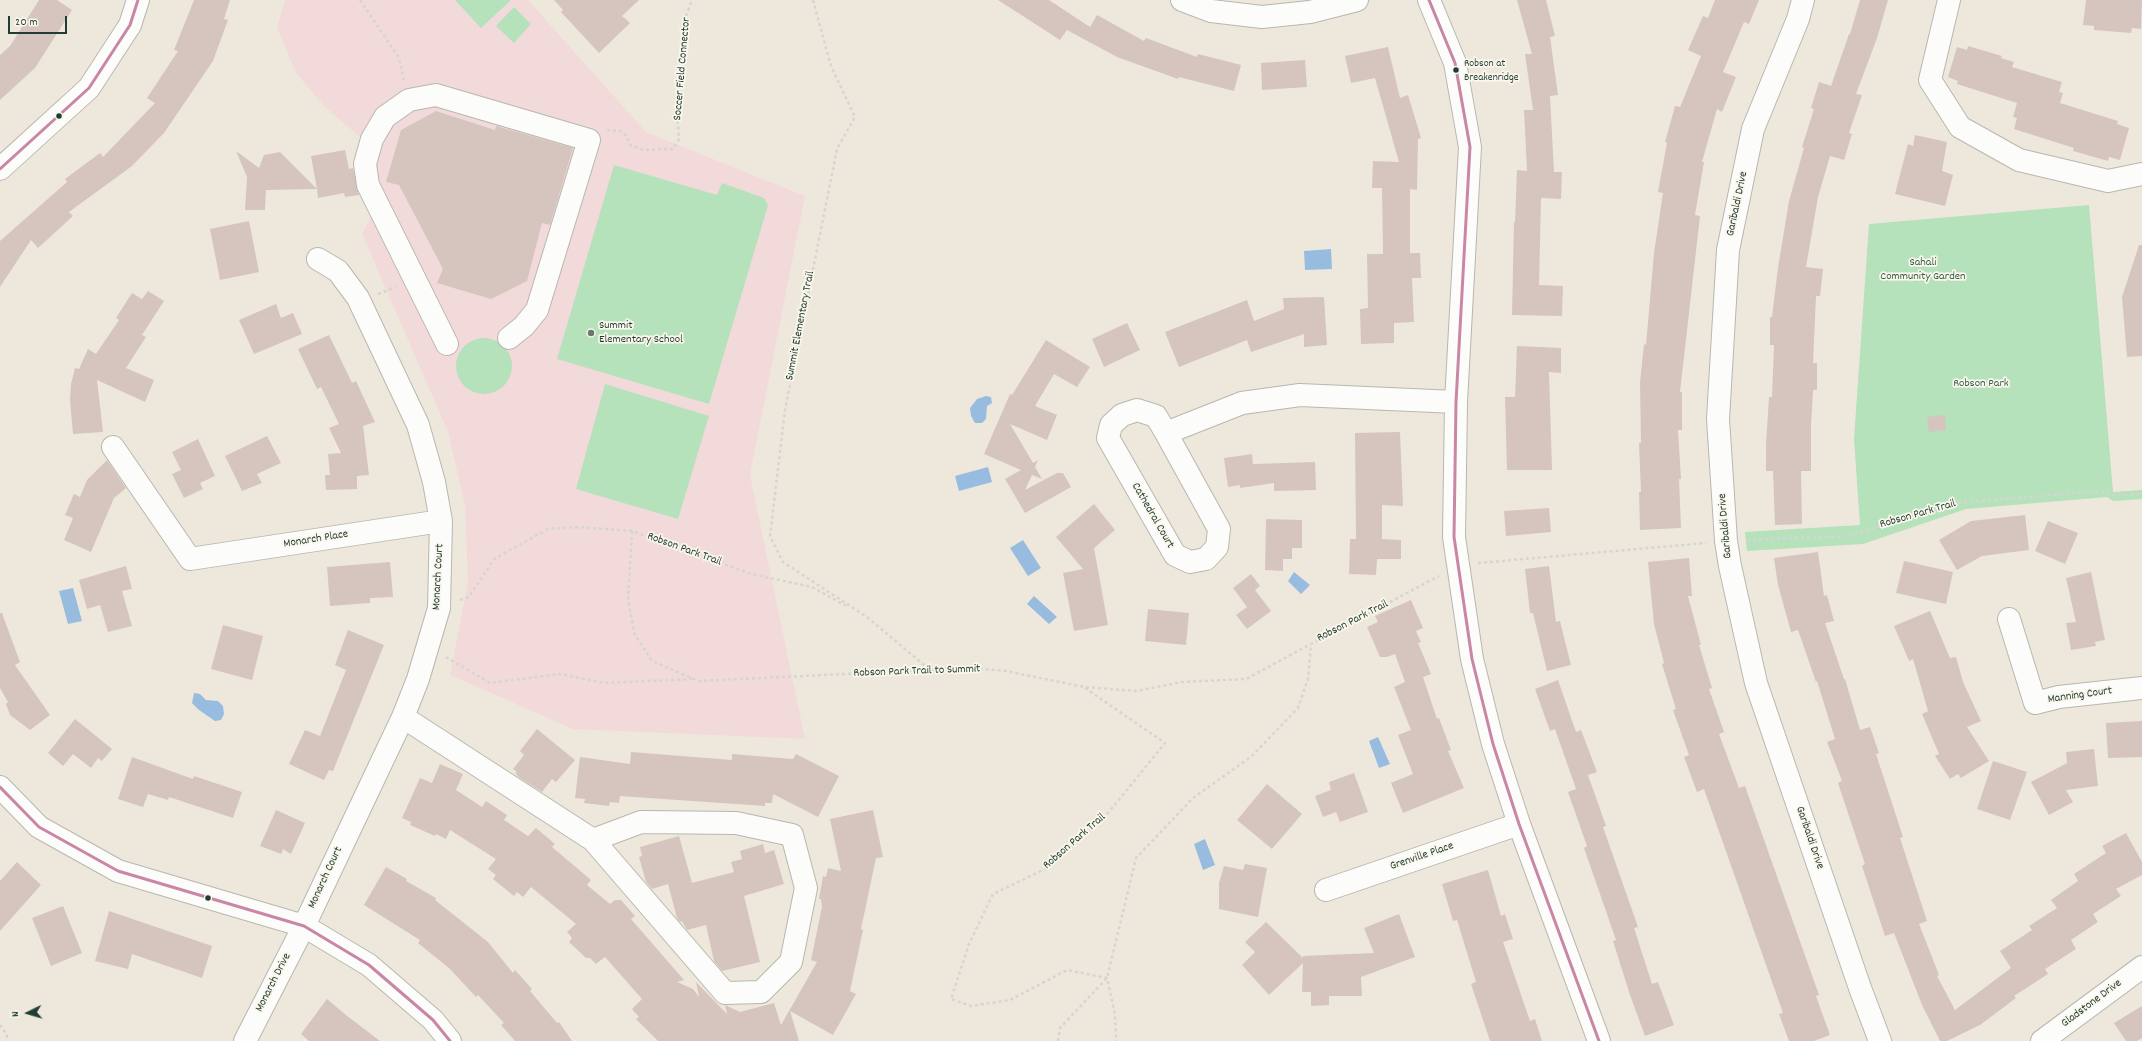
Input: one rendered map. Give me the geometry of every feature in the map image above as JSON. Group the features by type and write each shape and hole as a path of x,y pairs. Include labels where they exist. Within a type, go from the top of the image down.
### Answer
{"street":[{"path":"0,169 88,88 130,26 138,0"},
{"path":"1182,0 1211,11 1262,17 1310,12 1356,0"},
{"path":"1429,0 1455,63 1470,147 1456,402 1454,537 1472,659 1493,744 1519,824 1599,1041"},
{"name":"Garibaldi Drive","path":"1803,0 1798,20 1753,129 1728,250 1718,419 1726,541 1730,566 1756,683 1860,988 1880,1041"},
{"path":"1949,0 1930,80 1960,127 2019,160 2108,181 2142,174"},
{"path":"447,344 368,185 365,164 372,138 385,117 409,100 436,95 589,140 537,310 524,326 509,338"},
{"name":"Monarch Court","path":"304,926 403,717 418,679 439,608 441,521 432,476 418,425 358,298 338,271 318,259"},
{"path":"1166,433 1242,403 1300,395 1456,402"},
{"name":"Cathedral Court","path":"1137,410 1156,416 1166,433 1219,529 1218,547 1206,559 1190,562 1174,555 1108,438 1111,425 1122,415 1137,410"},
{"name":"Monarch Place","path":"113,447 190,559 441,521"},
{"name":"Manning Court","path":"2009,619 2035,703 2059,697 2142,688"},
{"path":"403,717 593,840 725,993 761,992 791,962 806,888 792,835 736,824 641,822 593,840"},
{"path":"0,787 39,827 118,871 304,926 369,965 433,1020 450,1041"},
{"name":"Grenville Place","path":"1326,890 1519,824"},
{"name":"Monarch Drive","path":"245,1041 304,926"},
{"name":"Gladstone Drive","path":"2042,1041 2142,967"}],"path":[{"path":"360,0 398,58 409,100"},
{"name":"Soccer Field Connector","path":"589,140 599,131 610,129 624,134 631,146 645,150 659,151 673,149 679,139 677,110 686,16 692,0"},
{"name":"Summit Elementary Trail","path":"813,0 831,66 855,117 837,149 785,410 770,536 783,562 867,617"},
{"path":"385,292 399,286"},
{"name":"Robson Park Trail","path":"1742,540 1848,536 1956,503 2100,490 2116,496 2142,494"},
{"name":"Robson Park Trail","path":"439,608 470,596 494,559 548,530 577,527 632,531 751,574 812,587 867,617 930,670"},
{"name":"Robson Park Trail to Summit","path":"632,531 628,600 635,635 652,661 699,680 970,668 1006,671 1084,687 1136,690 1182,682 1246,679 1311,644"},
{"path":"1473,563 1710,542"},
{"name":"Robson Park Trail","path":"1116,1041 1115,1014 1107,978 1136,858 1194,798 1252,756 1298,708 1308,679 1311,644 1440,576"},
{"path":"428,646 490,683 560,674 604,683 695,679"},
{"name":"Robson Park Trail","path":"1084,687 1165,743 1104,818 1049,867 993,894 969,944 951,999 971,1006 1010,1000 1067,970 1107,978"},
{"name":"Robson Park Trail","path":"1058,1041 1060,1028 1107,978"},
{"path":"0,1025 7,1035 7,1041"}],"shaded area":[{"name":"Summit Elementary School","path":"285,0 528,0 646,132 805,196 750,475 805,739 573,729 450,675 468,582 465,506 448,432 362,234 373,213 361,138 324,106 296,73 277,28"}],"green space":[{"path":"455,0 511,0 481,28"},
{"path":"514,7 531,24 514,43 496,26"},
{"path":"614,165 717,195 722,183 764,198 768,205 709,404 557,359"},
{"name":"Robson Park","path":"2089,205 2113,492 2142,490 2142,499 2113,501 2107,497 1966,509 1863,544 1747,551 1745,532 1860,525 1854,439 1869,224"},
{"path":"484,338 495,340 504,346 510,355 512,366 510,377 504,386 495,392 484,394 473,392 464,386 458,377 456,366 458,355 464,346 473,340"},
{"path":"605,384 709,416 678,519 576,489"}],"water":[{"path":"1331,249 1332,269 1305,270 1304,251"},
{"path":"986,396 991,397 992,403 987,406 986,419 982,423 975,423 971,416 970,408 977,399"},
{"path":"988,467 992,482 959,491 955,476"},
{"path":"1023,540 1041,568 1028,576 1010,548"},
{"path":"1294,572 1310,585 1301,594 1288,581"},
{"path":"73,588 82,621 68,624 59,591"},
{"path":"1034,596 1057,617 1049,624 1027,604"},
{"path":"194,693 200,694 206,700 218,701 223,706 224,714 221,720 215,721 192,703"},
{"path":"1378,737 1390,764 1379,768 1369,741"},
{"path":"1205,839 1215,865 1203,870 1194,844"}],"building":[{"path":"39,0 57,0 72,10 35,68 0,100 0,55 10,46"},
{"path":"194,0 230,0 224,19 228,20 213,61 164,133 132,166 69,212 73,216 38,248 31,240 0,287 0,241 67,182 65,179 100,153 103,157 155,103 147,98 178,51 174,50"},
{"path":"554,0 639,0 622,16 630,23 599,53 561,12 563,10"},
{"path":"998,0 1049,0 1090,27 1097,15 1144,41 1146,38 1197,57 1198,54 1241,65 1234,91 1179,77 1178,79 1117,57 1067,30 1060,40"},
{"path":"1517,0 1546,0 1555,36 1550,37 1558,95 1550,96 1554,172 1562,172 1561,199 1541,198 1539,285 1563,286 1562,316 1512,315 1514,222 1517,170 1527,171 1524,110 1533,110 1525,54 1532,54"},
{"path":"1715,0 1759,0 1749,24 1744,22 1723,72 1736,77 1722,112 1717,109 1702,162 1704,162 1695,215 1700,216 1680,392 1682,392 1682,430 1678,430 1681,479 1679,479 1681,528 1640,530 1640,382 1644,344 1646,345 1654,253 1663,193 1658,192 1667,143 1665,142 1675,106 1680,107 1701,56 1688,50 1703,16 1708,18"},
{"path":"1860,0 1888,0 1877,38 1856,94 1862,95 1849,133 1852,134 1844,160 1830,156 1818,197 1806,267 1823,269 1820,296 1816,296 1813,363 1817,363 1817,390 1813,390 1811,471 1801,471 1802,524 1775,525 1773,471 1766,471 1766,444 1769,397 1772,397 1774,345 1770,345 1770,317 1772,317 1789,201 1804,148 1802,147 1814,109 1811,108 1819,82 1831,86 1850,34"},
{"path":"2086,0 2142,0 2141,29 2132,28 2131,33 2094,30 2094,26 2083,25"},
{"path":"1968,46 2002,56 2001,58 2014,62 2012,67 2062,82 2059,92 2063,93 2060,103 2118,121 2117,124 2129,128 2120,160 2109,157 2108,161 2073,151 2074,148 2014,129 2017,118 2013,117 2017,103 1957,84 1958,81 1948,77 1957,47 1967,50"},
{"path":"1388,47 1400,98 1408,95 1421,138 1418,139 1417,190 1410,189 1410,253 1420,253 1421,278 1412,278 1414,322 1394,323 1394,343 1361,344 1360,309 1368,308 1367,254 1383,254 1382,188 1372,188 1373,161 1399,162 1375,78 1351,83 1345,56"},
{"path":"1305,60 1307,87 1262,90 1261,63"},
{"path":"436,111 495,130 496,126 573,148 550,225 542,223 527,281 491,299 437,283 443,269 399,185 386,182 401,130"},
{"path":"1915,135 1947,142 1942,171 1953,175 1945,206 1895,194 1908,144 1913,146"},
{"path":"345,150 349,169 353,168 359,195 345,197 344,193 318,198 311,156"},
{"path":"236,151 259,168 264,155 280,152 317,189 266,190 265,210 245,210 247,177"},
{"path":"249,221 259,272 220,280 210,229"},
{"path":"2139,245 2142,245 2142,356 2127,357 2122,297"},
{"path":"148,291 164,301 142,335 146,337 126,368 154,380 145,402 97,380 103,432 73,434 70,400 71,384 75,368 79,369 88,349 96,354 119,320 116,318 132,293 142,299"},
{"path":"1324,297 1327,345 1304,347 1304,334 1251,352 1247,340 1179,367 1165,332 1247,300 1254,321 1284,309 1283,298"},
{"path":"276,304 281,318 293,313 302,334 254,354 239,320"},
{"path":"1127,323 1140,350 1104,367 1092,339"},
{"path":"329,335 352,383 356,381 375,422 363,426 369,475 357,476 357,489 326,490 325,475 330,475 328,454 341,453 329,428 339,424 321,387 317,389 298,349"},
{"path":"1046,340 1090,367 1077,387 1054,374 1035,406 1057,415 1047,440 1010,424 1033,463 1038,460 1035,467 1042,479 1032,475 1025,490 1057,473 1063,473 1071,487 1025,513 1005,479 1021,470 984,454 1010,394 1012,395"},
{"path":"1517,346 1561,348 1561,373 1549,372 1552,470 1507,470 1505,397 1515,397"},
{"path":"1945,415 1946,430 1929,432 1927,417"},
{"path":"1400,432 1403,506 1382,505 1382,539 1401,540 1401,559 1377,559 1376,575 1349,574 1350,539 1356,539 1355,433"},
{"path":"267,436 281,463 257,474 262,483 242,491 225,456"},
{"path":"198,439 215,476 200,483 203,489 184,498 172,474 181,470 172,452"},
{"path":"1252,454 1253,464 1315,462 1316,490 1274,491 1274,483 1240,488 1240,485 1228,487 1224,458"},
{"path":"107,460 126,488 114,498 91,552 64,540 73,518 65,515 74,494 80,497 87,480"},
{"path":"1094,504 1115,530 1094,548 1108,625 1074,631 1063,573 1083,569 1056,537"},
{"path":"1549,508 1551,532 1506,536 1504,511"},
{"path":"2025,515 2029,550 1982,556 1957,570 1939,540 1971,521"},
{"path":"1266,519 1302,520 1302,548 1292,548 1292,559 1283,559 1283,571 1265,570"},
{"path":"2048,521 2078,533 2065,564 2035,551"},
{"path":"1818,552 1824,596 1827,595 1834,621 1825,623 1845,679 1860,730 1870,727 1879,753 1876,754 1903,837 1900,838 1927,921 1919,924 1939,975 1937,976 1955,1010 2011,968 2000,951 2032,930 2029,926 2057,908 2051,900 2078,881 2074,874 2106,853 2102,846 2126,833 2142,862 2142,875 2116,889 2121,896 2093,914 2098,922 2071,940 2076,949 2045,969 2048,974 2014,996 2016,998 1980,1025 1947,1041 1940,1041 1922,1005 1894,933 1885,936 1862,866 1865,864 1838,783 1842,781 1827,742 1835,739 1817,681 1816,682 1798,630 1791,632 1778,585 1774,558"},
{"path":"1689,558 1692,596 1688,596 1701,645 1699,645 1712,688 1709,689 1724,732 1719,734 1739,788 1745,786 1819,995 1816,996 1830,1035 1814,1041 1789,1041 1779,1014 1783,1013 1704,789 1697,792 1684,757 1689,755 1673,710 1676,709 1662,664 1664,663 1654,624 1648,562"},
{"path":"1904,561 1953,572 1946,604 1896,593"},
{"path":"390,562 393,597 370,598 370,603 330,606 327,567"},
{"path":"126,566 132,589 122,591 132,626 108,632 100,605 87,609 79,580"},
{"path":"1549,566 1556,622 1560,621 1571,665 1547,671 1533,613 1530,613 1525,569"},
{"path":"2091,572 2105,640 2095,642 2096,646 2071,650 2066,623 2076,622 2066,578"},
{"path":"1251,574 1260,586 1255,590 1271,611 1247,629 1236,615 1247,607 1233,588"},
{"path":"1411,600 1423,628 1416,631 1421,642 1418,643 1431,674 1423,677 1437,719 1439,718 1451,750 1448,751 1464,788 1403,813 1391,783 1413,774 1398,735 1411,730 1394,687 1405,682 1395,654 1387,657 1380,657 1367,627 1378,622 1375,616"},
{"path":"1148,609 1189,613 1186,645 1145,641"},
{"path":"1930,611 1950,658 1956,657 1963,682 1981,721 1967,727 1989,761 1961,778 1958,774 1950,779 1935,756 1939,754 1922,714 1928,711 1913,659 1909,661 1894,626"},
{"path":"0,613 2,613 20,662 15,665 50,715 30,730 10,715 6,704 8,702 0,688"},
{"path":"223,625 263,636 252,680 211,669"},
{"path":"348,630 384,645 333,771 329,770 324,780 289,764 305,730 320,736 346,670 335,665"},
{"path":"1558,680 1576,732 1581,730 1597,772 1588,775 1606,826 1603,827 1638,927 1634,928 1652,984 1658,982 1674,1025 1645,1036 1630,995 1613,941 1616,940 1584,848 1587,846 1568,792 1576,789 1555,729 1550,731 1535,689"},
{"path":"75,719 112,749 102,761 98,758 91,768 73,754 63,766 48,753"},
{"path":"2142,721 2142,757 2108,758 2106,723"},
{"path":"537,729 575,760 556,782 552,779 542,792 520,778 515,773 517,772 513,769 524,755 520,751"},
{"path":"2094,749 2098,786 2066,790 2073,802 2049,815 2031,782 2067,763 2066,752"},
{"path":"631,752 732,760 732,754 793,759 796,754 839,776 818,817 773,794 772,803 765,803 765,806 620,796 619,803 610,802 609,806 584,803 585,799 575,798 580,757 630,764"},
{"path":"132,757 193,779 194,776 242,792 233,818 169,797 168,800 148,794 143,807 118,799"},
{"path":"1993,761 2027,772 2010,820 1977,809"},
{"path":"440,764 463,774 456,790 482,807 486,801 507,815 504,820 528,836 536,828 555,844 552,847 591,880 587,885 610,904 615,900 621,900 635,916 631,919 684,980 677,982 693,989 699,997 696,982 727,1014 725,1005 740,1012 774,1003 781,1025 817,962 811,960 822,907 821,899 819,899 823,876 826,877 828,868 841,871 830,819 873,810 883,857 876,858 861,929 863,930 850,991 856,994 833,1035 790,1011 799,1041 658,1041 636,1019 639,1017 632,1009 642,999 605,957 596,964 590,958 586,958 569,942 572,938 567,932 576,924 531,887 523,897 517,892 514,896 493,879 496,875 488,869 496,859 450,830 446,839 410,825 411,822 402,818 420,778 432,783"},
{"path":"1354,773 1368,812 1340,822 1336,812 1323,817 1315,796 1331,790 1329,782"},
{"path":"1267,784 1302,814 1272,849 1237,820"},
{"path":"276,810 305,823 291,854 283,849 281,854 260,846"},
{"path":"679,836 692,883 734,872 731,862 742,859 740,851 763,844 765,853 774,850 784,884 744,896 760,962 722,971 714,961 706,925 687,930 682,921 680,922 677,918 668,884 652,889 646,882 639,857 642,856 640,847"},
{"path":"17,862 41,885 0,931 0,881"},
{"path":"1245,864 1267,868 1258,917 1219,909 1219,883 1224,866 1243,870"},
{"path":"386,867 407,879 406,881 436,898 435,900 488,942 513,973 515,970 532,989 530,991 557,1023 559,1022 572,1041 515,1041 501,1025 504,1023 478,995 476,997 450,969 418,943 420,940 364,905"},
{"path":"1488,870 1501,916 1505,914 1513,939 1503,942 1530,1021 1535,1019 1542,1041 1490,1041 1471,984 1476,982 1457,920 1453,921 1442,884"},
{"path":"63,906 82,953 51,966 32,918"},
{"path":"109,911 212,946 202,978 132,954 128,969 95,961"},
{"path":"1399,914 1415,957 1361,977 1362,996 1329,996 1329,1005 1311,1006 1311,992 1302,992 1303,963 1269,995 1242,965 1255,952 1245,942 1266,922 1303,958 1303,956 1374,953 1364,928"},
{"path":"327,999 380,1041 309,1041 301,1034"},
{"path":"2142,1006 2142,1038 2137,1041 2126,1041 2114,1023"}],"transit line":[{"path":"0,169 89,88 130,25 138,0"},
{"path":"1429,0 1455,63 1470,147 1456,402 1454,537 1472,659 1493,744 1519,824 1599,1041"},
{"path":"0,787 39,827 118,871 304,926 369,965 433,1020 450,1041"}],"place":[{"name":"Robson at Breakenridge","path":"1456,70"},
{"name":"Summit Elementary School","path":"591,333"}],"park label":[{"name":"Sahali Community Garden","path":"1923,270"}]}
